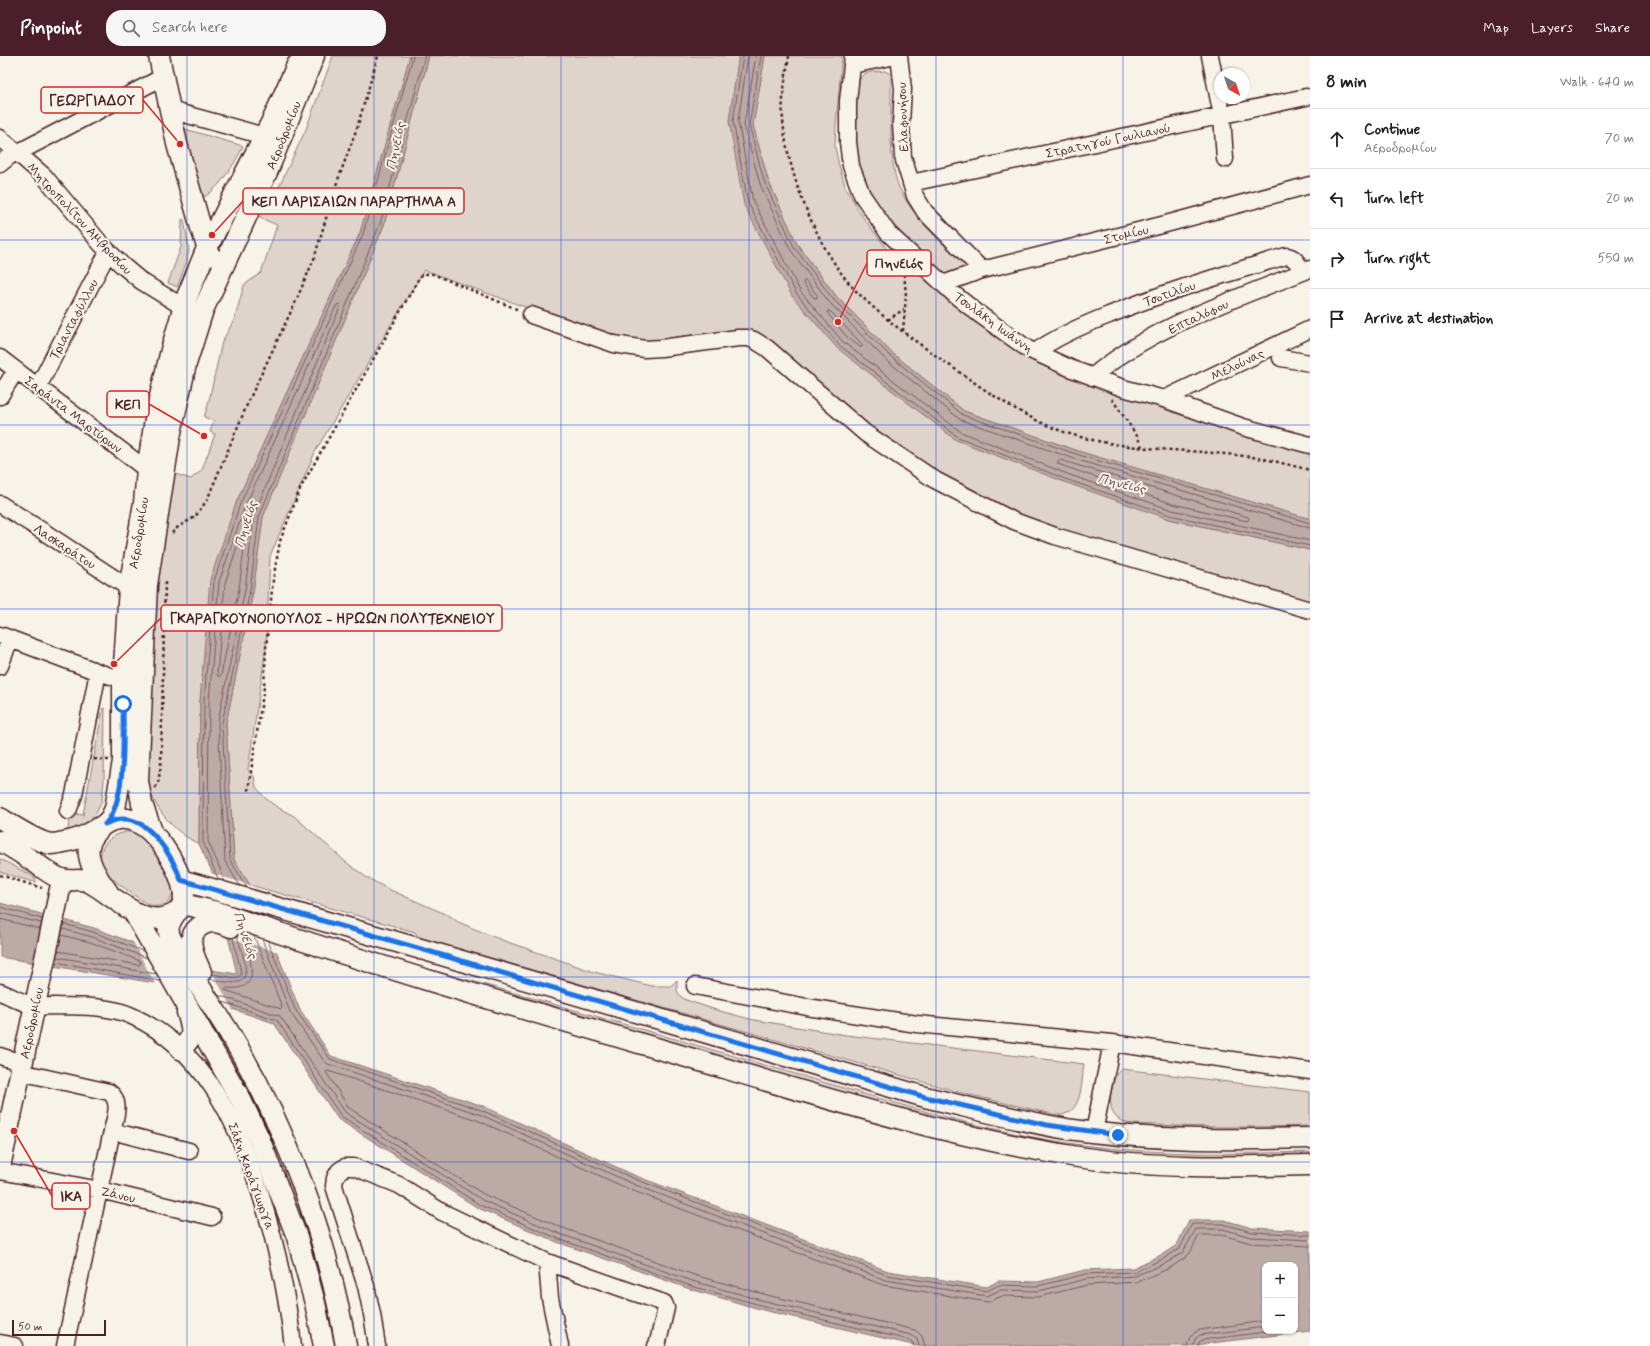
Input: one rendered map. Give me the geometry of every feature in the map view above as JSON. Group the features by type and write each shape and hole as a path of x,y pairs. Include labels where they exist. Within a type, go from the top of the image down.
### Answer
{"main road":[{"path":"159,56 177,144 207,248 218,277"},
{"name":"Αεροδρομίου","path":"103,826 110,819 114,809 123,761 123,680 129,588 144,503 147,470 156,412 183,307 207,248 264,136 301,56"},
{"name":"Αεροδρομίου","path":"153,834 142,804 138,781 147,585 159,501 181,385 197,325 268,170 314,56"},
{"path":"0,818 30,835 48,843 66,842 84,836 116,820 132,820 140,823 153,834 175,867 181,880 184,894 179,909 169,924 169,934 191,973 229,1033 258,1085 278,1127 301,1183 324,1251 346,1346"},
{"path":"103,826 91,841 89,851 94,870 101,884 110,895 137,919 148,918 157,920 167,918 179,909 256,925 431,982 894,1117 1042,1151 1102,1160 1156,1165 1232,1167 1310,1165"},
{"path":"0,841 62,880 84,880 110,895"},
{"path":"62,880 56,872 53,861 56,853 66,842"},
{"name":"Αεροδρομίου","path":"0,1167 62,880"},
{"path":"181,880 925,1097 1047,1125 1136,1137 1188,1139 1310,1138"},
{"path":"211,1004 208,985 194,957 191,941 192,936 197,929 212,916"},
{"name":"Σάκη Καράγιωργα","path":"137,919 184,1001 193,1021 240,1098 259,1138 281,1193 304,1259 324,1346"},
{"path":"180,1049 189,1042 193,1021"}],"street":[{"path":"853,60 896,56"},
{"name":"Ελαφονήσου","path":"899,56 903,89 901,124 902,147 904,163 915,196 926,212 982,270"},
{"path":"1210,56 1222,116 1225,159"},
{"name":"Τσολάκη Ιωάννη","path":"853,60 848,101 847,134 850,160 854,176 862,195 874,215 888,233 943,284 979,314 1035,352 1092,377 1123,388 1164,399 1243,428 1310,445"},
{"path":"0,164 12,154 18,153 163,77"},
{"name":"Στρατηγού Γουλιανού","path":"911,183 1306,97"},
{"path":"170,110 264,136"},
{"name":"Μητροπολίτου Αμβροσίου","path":"0,138 54,186 108,252 141,281 183,307"},
{"name":"Στομίου","path":"943,284 982,270 1162,225 1310,185"},
{"name":"Τριανταφύλλου","path":"38,387 108,252"},
{"name":"Τσοτιλίου","path":"1035,352 1064,335 1122,309 1151,298 1242,269 1286,256 1291,256 1306,270"},
{"name":"Επταλόφου","path":"1092,377 1116,358 1180,323 1306,270"},
{"path":"531,315 614,344 645,349 748,338 767,348 865,433 935,480 1014,521 1055,536 1310,610"},
{"name":"Μελούνας","path":"1164,399 1310,329"},
{"name":"Σαράντα Μαρτύρων","path":"0,358 147,470"},
{"path":"1281,358 1310,363"},
{"path":"0,396 16,370"},
{"name":"Λασκαράτου","path":"0,504 129,588"},
{"path":"0,666 5,637 123,680"},
{"path":"68,812 74,795 98,672"},
{"path":"695,986 917,1024 1112,1043 1310,1071"},
{"name":"Σάκη Καράγιωργα","path":"0,992 35,1004 100,1008 124,1013 147,1024 180,1049 218,1094 228,1110 256,1179 284,1278 293,1346"},
{"path":"1094,1132 1112,1043"},
{"path":"0,1056 21,1068 109,1092 116,1100 117,1106 100,1190 92,1219 64,1346"},
{"path":"112,1131 190,1151"},
{"path":"377,1346 366,1286 334,1186 335,1178 339,1171 345,1167 354,1167 383,1177 407,1189 442,1212 547,1262 664,1302 666,1308 656,1346"},
{"name":"Ζάνου","path":"0,1171 100,1190 212,1217"},
{"path":"547,1262 550,1298 560,1346"},
{"path":"0,1343 15,1346"}],"path":[{"path":"168,537 178,527 195,517 207,500 249,400 295,303 314,259 335,188 357,128 378,56"},
{"path":"903,331 906,296 904,272 914,258"},
{"path":"248,791 264,687 266,648 273,580 280,541 301,487 345,406 419,278 423,274 433,274 531,315"},
{"path":"888,320 905,309"},
{"path":"1111,397 1137,436 1142,447"},
{"path":"151,793 158,783 160,765 165,576"},
{"path":"0,875 25,883"}],"shaded area":[{"path":"333,56 410,56 360,233 236,503 200,701 199,844 181,833 166,818 154,801 148,781 155,592 162,544 175,474 191,479 202,470 215,434 210,432 214,421 204,417 222,342 235,318 244,285 261,273 277,225 260,218 267,205 272,202 306,129"},
{"path":"429,56 739,56 729,121 837,348 1169,519 1310,550 1310,601 1117,548 1015,513 865,433 751,339 655,347 544,314 424,270 316,450 270,556 266,648 248,770 254,776 256,787 265,798 277,807 294,816 347,863 366,877 388,889 450,916 458,922 499,939 594,972 652,986 671,986 677,980 677,991 681,997 686,1000 754,1020 846,1035 1084,1064 1079,1097 1072,1110 1066,1114 1057,1115 966,1094 418,938 415,932 250,885 234,860 226,723 253,592 263,517 384,225"},
{"path":"765,56 842,56 835,147 845,186 860,213 904,272 913,265 1030,358 1059,372 1104,388 1151,401 1158,407 1184,416 1188,413 1310,453 1310,519 1084,453 964,411 891,352 836,296 797,244 768,180 753,125"},
{"path":"885,71 891,74 891,147 895,175 899,187 912,210 939,240 968,268 956,273 948,275 935,268 895,226 882,210 865,182 861,170 856,135 858,84 860,78 864,74 869,72"},
{"path":"185,129 243,146 232,167 222,181 204,197 198,192"},
{"path":"182,219 184,220 189,249 187,261 177,287 168,283 181,247"},
{"path":"103,708 105,709 104,781 102,800 97,812 83,827 67,834 71,813 83,815"},
{"path":"126,832 136,832 148,844 166,869 173,885 173,893 166,904 154,906 144,902 119,884 103,866 101,851 105,844 114,836"},
{"path":"0,859 31,875 35,878 36,882 0,872"},
{"path":"425,968 981,1126 1048,1140 1139,1151 1196,1153 1310,1152 1310,1158 1137,1157 967,1129 427,974"},
{"path":"1122,1069 1310,1092 1310,1126 1195,1127 1126,1123 1118,1119 1113,1114 1111,1103 1111,1093 1114,1079 1117,1073"},
{"path":"249,1084 289,1174 301,1207 319,1266 339,1346 333,1346 244,1088"}],"water":[{"name":"Πηνειός","path":"410,56 429,56 384,225 263,517 253,592 226,723 234,860 250,885 299,1008 331,1056 483,1106 636,1176 888,1271 987,1287 998,1281 1038,1282 1085,1270 1133,1268 1163,1254 1177,1245 1189,1220 1224,1220 1252,1228 1310,1231 1310,1331 1298,1332 1298,1262 1262,1262 1262,1334 1285,1334 1187,1346 917,1346 763,1310 690,1289 557,1242 478,1208 338,1119 274,1023 155,983 0,957 0,903 94,928 203,969 237,974 213,874 199,844 200,701 210,580 236,503 360,233"},
{"name":"Πηνειός","path":"739,56 765,56 753,125 768,180 797,244 836,296 891,352 964,411 1084,453 1310,519 1310,550 1169,519 1067,483 956,440 837,348 792,296 744,205 729,121"}],"pier":[{"path":"210,873 253,886 279,952 226,937"},
{"path":"132,940 203,967 210,968 234,1012 156,986"}],"place":[{"name":"ΓΕΩΡΓΙΑΔΟΥ","path":"180,144"},
{"name":"ΚΕΠ ΛΑΡΙΣΑΙΩΝ ΠΑΡΑΡΤΗΜΑ A","path":"212,235"},
{"name":"Πηνειός","path":"838,322"},
{"name":"ΚΕΠ","path":"204,436"},
{"name":"ΓΚΑΡΑΓΚΟΥΝΟΠΟΥΛΟΣ - ΗΡΩΩΝ ΠΟΛΥΤΕΧΝΕΙΟΥ","path":"114,664"},
{"name":"ΙΚΑ","path":"14,1131"}],"route":[{"path":"123,704 123,761 121,776 114,809 110,819 105,824 124,819 140,823 147,828 164,848 181,880 925,1097 1047,1125 1118,1135"}]}
